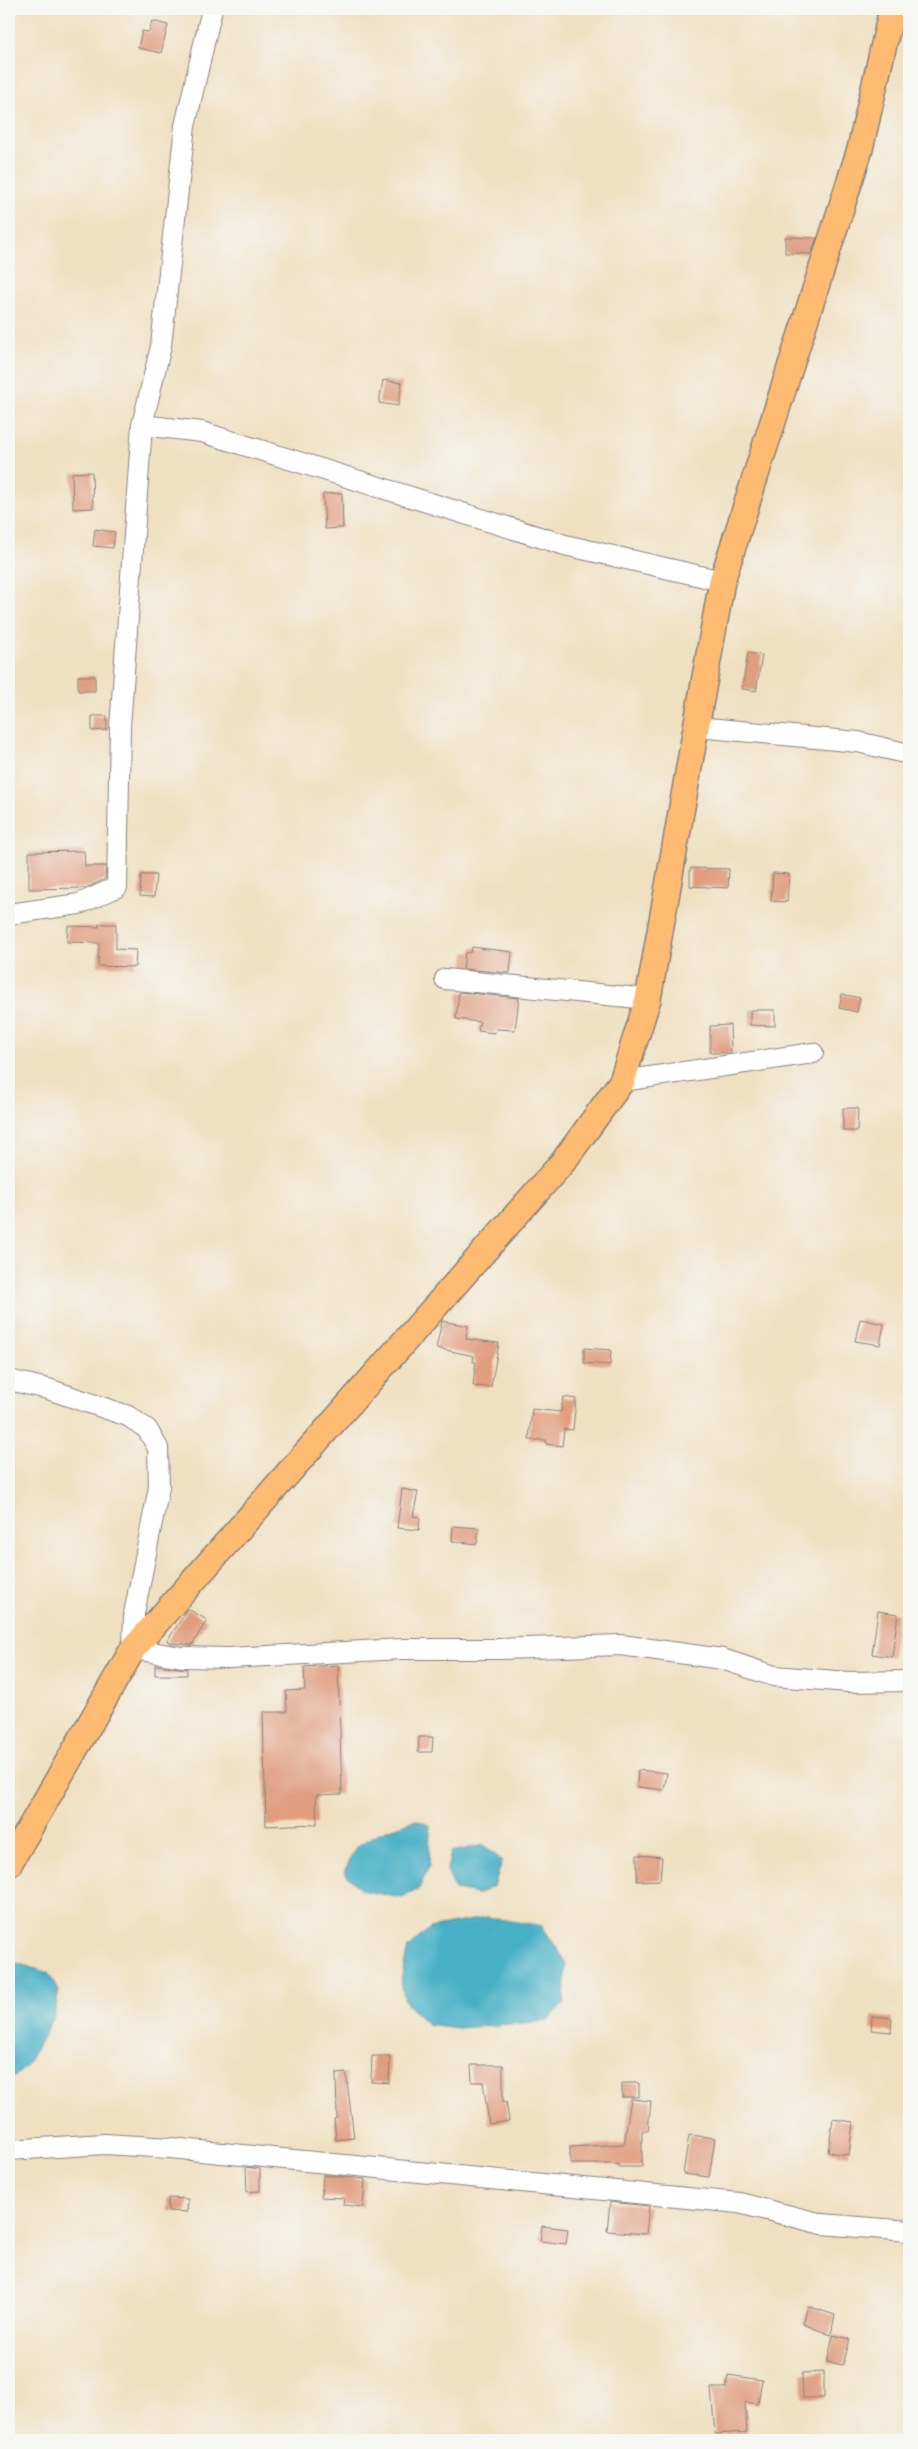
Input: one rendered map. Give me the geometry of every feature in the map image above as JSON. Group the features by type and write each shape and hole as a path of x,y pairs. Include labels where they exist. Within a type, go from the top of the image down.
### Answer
{"main road":[{"path":"9,1864 133,1649 563,1162 622,1081 648,999 722,581 860,149 892,9"}],"street":[{"path":"9,914 79,904 117,887 120,727 142,425 161,346 186,126 212,9"},
{"path":"142,425 202,432 564,544 722,581"},
{"path":"697,727 858,742 909,754"},
{"path":"445,979 648,999"},
{"path":"622,1081 813,1053"},
{"path":"9,1380 48,1389 128,1416 147,1429 158,1448 159,1487 134,1614 133,1649 182,1657 229,1658 402,1649 498,1649 621,1645 722,1659 774,1676 849,1682 909,1681"},
{"path":"9,2150 106,2144 180,2149 738,2203 822,2224 909,2231"}],"water":[{"path":"416,1820 430,1825 429,1866 419,1889 402,1898 361,1890 344,1872 356,1847 381,1832"},
{"path":"484,1845 502,1861 494,1886 478,1894 455,1890 447,1870 451,1852"},
{"path":"487,1917 542,1926 566,1962 564,2004 547,2021 458,2028 427,2024 405,2002 401,1980 408,1948 430,1928"},
{"path":"17,1963 48,1973 59,1991 53,2019 26,2067 15,2076 9,2074 9,1964"}],"building":[{"path":"152,21 168,25 161,53 138,48 142,31 149,32"},
{"path":"785,237 817,238 811,254 785,253"},
{"path":"383,380 402,383 398,406 379,403"},
{"path":"92,472 93,508 73,509 72,473"},
{"path":"342,493 343,528 325,529 323,494"},
{"path":"95,529 115,532 113,548 93,546"},
{"path":"748,653 762,655 756,691 742,689"},
{"path":"78,676 95,676 95,691 78,691"},
{"path":"92,716 107,716 107,730 92,731"},
{"path":"84,851 85,866 106,866 105,879 86,888 29,889 29,852"},
{"path":"690,868 729,869 728,888 690,886"},
{"path":"773,873 789,874 787,902 771,901"},
{"path":"141,875 156,875 154,897 140,896"},
{"path":"99,924 116,924 116,949 136,950 135,967 98,966 99,943 67,942 68,926 99,927"},
{"path":"472,947 512,952 510,973 463,969 465,953 471,952"},
{"path":"459,992 519,998 515,1030 496,1029 495,1033 478,1031 480,1022 456,1019"},
{"path":"842,994 860,998 857,1012 839,1008"},
{"path":"750,1010 775,1010 775,1026 750,1025"},
{"path":"730,1025 731,1053 710,1053 710,1026"},
{"path":"843,1108 858,1108 857,1131 843,1131"},
{"path":"860,1319 884,1324 880,1345 855,1341"},
{"path":"442,1321 468,1326 466,1339 499,1343 491,1387 473,1386 476,1362 473,1362 474,1356 436,1348"},
{"path":"584,1348 611,1350 610,1365 584,1363"},
{"path":"563,1397 576,1399 573,1430 564,1429 562,1446 546,1444 546,1440 529,1440 532,1409 561,1412"},
{"path":"402,1489 418,1492 413,1516 420,1517 419,1530 397,1528"},
{"path":"453,1526 479,1528 477,1544 452,1541"},
{"path":"188,1609 207,1620 192,1645 167,1641"},
{"path":"878,1611 898,1614 892,1657 872,1654"},
{"path":"155,1665 187,1669 187,1675 155,1675"},
{"path":"338,1665 342,1794 316,1795 317,1824 266,1826 263,1712 287,1712 286,1691 305,1690 304,1667"},
{"path":"419,1737 433,1737 432,1752 418,1752"},
{"path":"638,1770 667,1773 664,1790 637,1787"},
{"path":"637,1855 662,1857 660,1880 637,1881"},
{"path":"872,2016 892,2018 891,2032 871,2030"},
{"path":"372,2056 390,2056 389,2083 371,2082"},
{"path":"471,2065 503,2065 503,2102 506,2101 509,2121 489,2124 483,2082 472,2082"},
{"path":"346,2073 354,2138 336,2140 334,2119 337,2118 336,2074"},
{"path":"622,2083 639,2083 639,2097 622,2097"},
{"path":"631,2099 651,2101 648,2131 642,2131 642,2167 618,2167 618,2164 570,2164 570,2147 624,2144"},
{"path":"833,2119 853,2122 849,2155 828,2152"},
{"path":"689,2135 715,2138 709,2177 683,2174"},
{"path":"246,2167 260,2169 260,2191 247,2192"},
{"path":"323,2175 365,2179 363,2207 343,2205 344,2198 321,2197"},
{"path":"168,2198 188,2199 187,2212 168,2211"},
{"path":"610,2202 649,2206 646,2234 607,2231"},
{"path":"542,2226 568,2229 566,2244 540,2241"},
{"path":"808,2306 835,2315 831,2335 803,2324"},
{"path":"833,2335 850,2339 843,2365 827,2362"},
{"path":"824,2372 824,2398 803,2398 802,2373"},
{"path":"728,2375 762,2380 758,2404 745,2402 747,2432 715,2434 711,2388 726,2388"}]}
